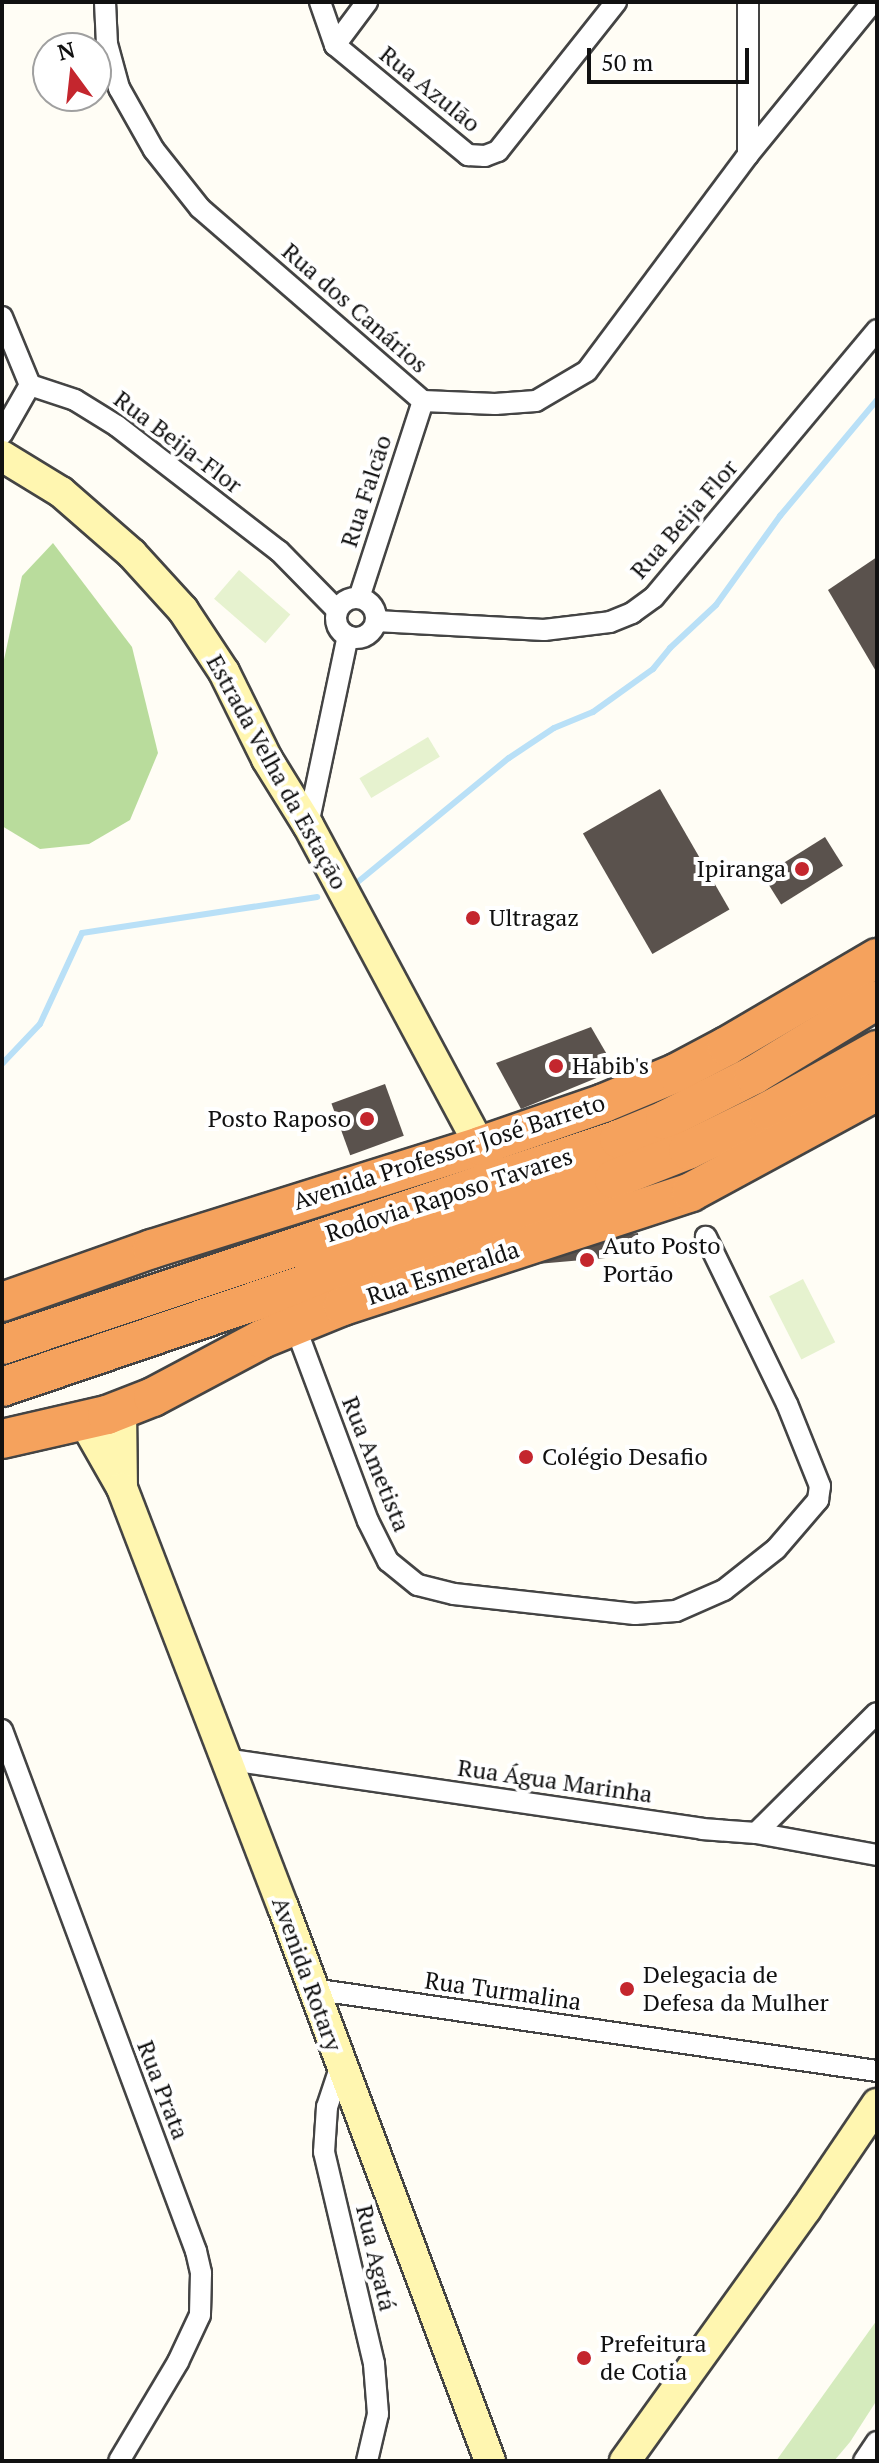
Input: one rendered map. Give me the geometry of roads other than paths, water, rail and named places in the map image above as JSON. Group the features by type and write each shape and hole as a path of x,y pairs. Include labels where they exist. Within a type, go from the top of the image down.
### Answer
{"highway":[{"name":"Avenida Professor José Barreto","path":"2,1302 297,1201 480,1146 676,1073 791,1011 877,958"},
{"name":"Rodovia Raposo Tavares","path":"2,1345 619,1139 665,1120 754,1075 877,1000"},
{"name":"Rodovia Raposo Tavares","path":"2,1387 614,1179 688,1150 768,1111 877,1050"},
{"name":"Rua Esmeralda","path":"2,1439 84,1421 121,1409 343,1306 691,1192 877,1091"},
{"path":"2,1334 387,1196 480,1146"}],"street":[{"name":"Rua dos Canários","path":"105,2 107,44 119,88 154,150 200,208 423,401 495,404 536,401 562,389 587,371 748,155 873,2"},
{"path":"320,2 335,45"},
{"path":"335,45 367,2"},
{"name":"Rua Azulão","path":"335,45 468,155 485,156 498,151 616,2"},
{"path":"748,2 748,155"},
{"path":"2,317 30,385 2,434"},
{"name":"Rua Beija Flor","path":"376,621 544,630 610,622 632,613 654,597 877,330"},
{"name":"Rua Beija-Flor","path":"30,385 75,400 117,426 279,551 337,610"},
{"name":"Rua Falcão","path":"359,598 423,401"},
{"name":"Estrada Velha da Estação","path":"2,456 61,492 132,554 183,610 224,672 267,759 308,825 480,1146"},
{"path":"359,598 369,602 376,621 365,635 348,636 337,625 337,610 342,603 359,598"},
{"path":"308,825 348,636"},
{"name":"Rua Ametista","path":"295,1326 368,1521 388,1561 418,1585 454,1594 635,1614 676,1611 724,1590 776,1549 818,1500 820,1486 815,1468 706,1237"},
{"name":"Avenida Rotary","path":"121,1409 122,1488"},
{"name":"Avenida Rotary","path":"84,1421 122,1488 490,2461"},
{"path":"756,1833 877,1713"},
{"name":"Rua Prata","path":"2,1730 196,2251 201,2273 200,2315 178,2362 119,2461"},
{"name":"Rua Água Marinha","path":"224,1759 702,1829 756,1833 877,1855"},
{"name":"Rua Turmalina","path":"312,1989 877,2071"},
{"name":"Rua Agatá","path":"340,2068 327,2107 324,2152 374,2364 378,2414 367,2461"},
{"path":"625,2461 806,2209 877,2104"},
{"path":"864,2461 877,2442"}],"waterway":[{"path":"359,881 509,758 554,728 593,712 653,669 670,648 716,605 780,516 877,400"},
{"path":"2,1064 40,1024 82,933 317,897"}],"place":[{"name":"Ipiranga","path":"802,869"},
{"name":"Ultragaz","path":"473,918"},
{"name":"Habib's","path":"556,1066"},
{"name":"Posto Raposo","path":"367,1119"},
{"name":"Auto Posto Portão","path":"587,1260"},
{"name":"Colégio Desafio","path":"526,1457"},
{"name":"Delegacia de Defesa da Mulher","path":"627,1989"},
{"name":"Prefeitura de Cotia","path":"584,2358"}]}
